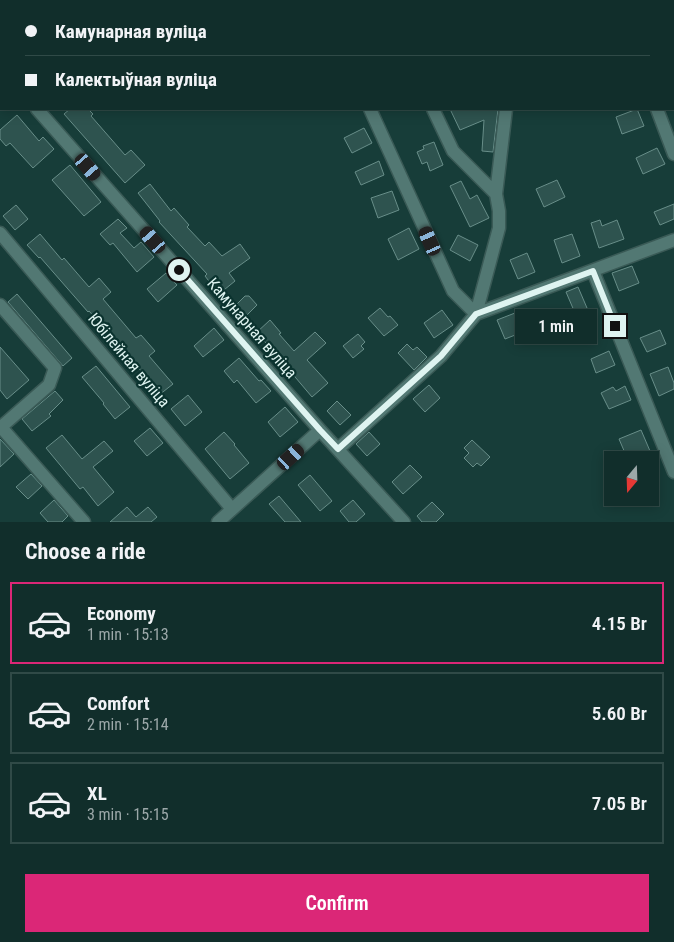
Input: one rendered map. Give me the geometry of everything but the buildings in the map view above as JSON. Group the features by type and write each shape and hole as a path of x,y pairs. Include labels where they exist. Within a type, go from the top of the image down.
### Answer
{"street":[{"name":"Камунарная вуліца","path":"38,110 320,430 404,522"},
{"path":"370,110 453,291 476,314"},
{"path":"433,110 453,151 496,194"},
{"path":"338,449 441,356 476,314 499,228 496,194 506,110"},
{"path":"657,110 674,154"},
{"name":"Юбілейная вуліца","path":"0,233 232,509"},
{"path":"476,314 674,240"},
{"path":"593,271 674,472"},
{"path":"0,305 55,368 49,385 0,426 84,522"},
{"path":"218,522 320,430"}],"route":[{"path":"179,270 338,449 441,356 476,314 593,271 615,326"}]}
